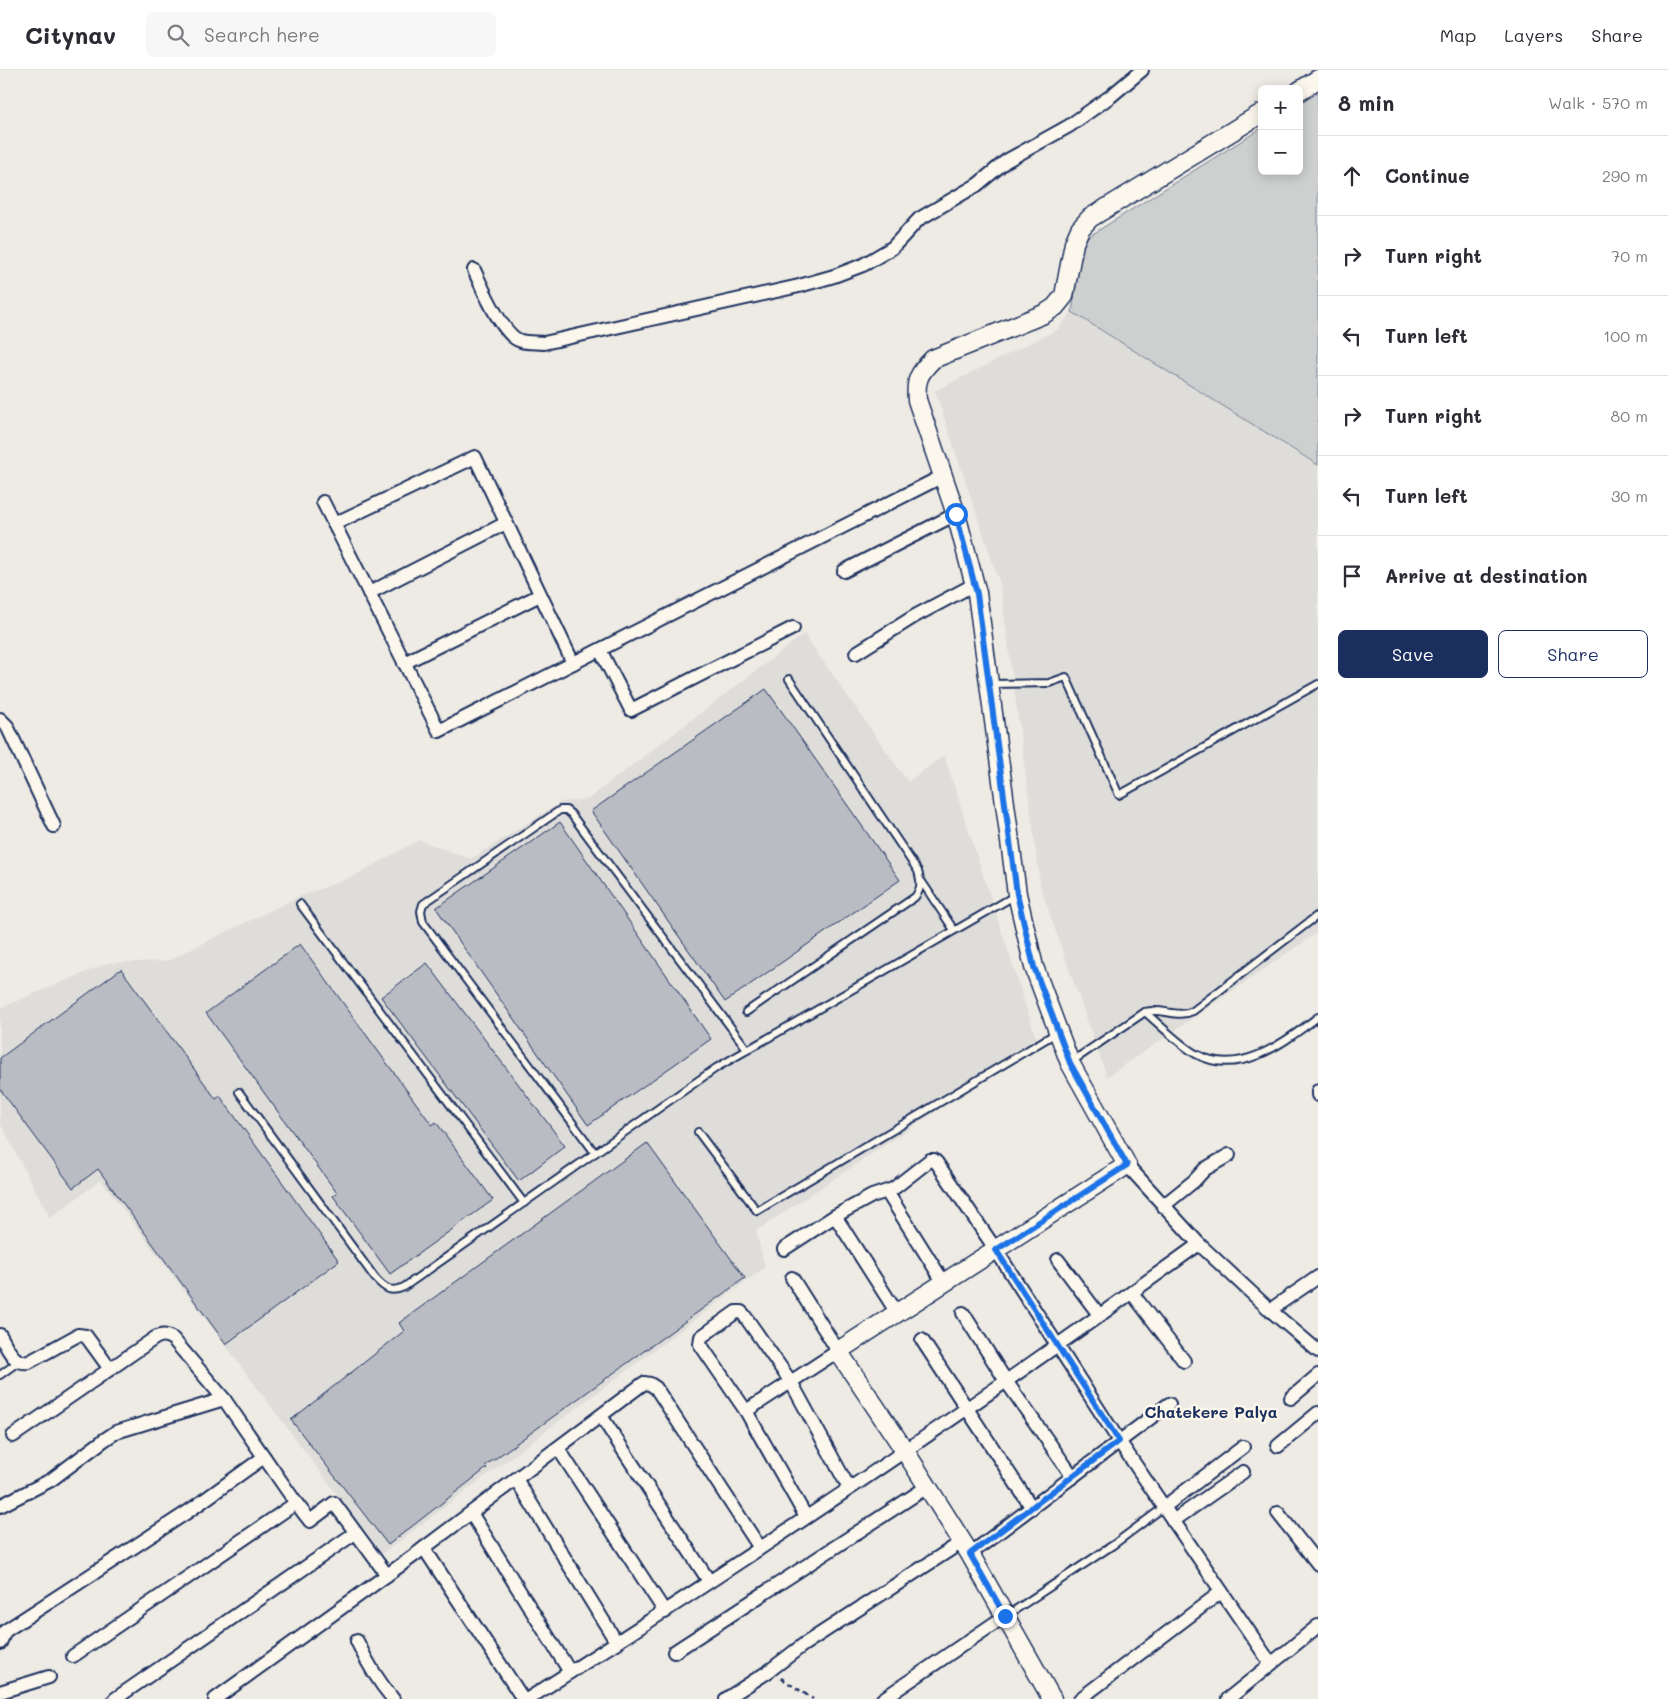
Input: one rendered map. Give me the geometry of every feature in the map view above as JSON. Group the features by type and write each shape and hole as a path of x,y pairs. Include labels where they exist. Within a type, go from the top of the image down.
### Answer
{"street":[{"path":"474,270 492,309 506,328 519,341 544,343 799,286 834,276 863,265 892,248 919,219 977,185 1006,161 1069,126 1111,96 1142,70"},
{"path":"1303,88 1318,79"},
{"path":"1258,115 1090,218 1080,229 1074,243 1064,296 1055,307 1044,314 933,359 922,370 915,385 917,400 956,514 975,584 1017,894 1034,967 1070,1063 1127,1165 1199,1244 1318,1352"},
{"path":"334,524 475,457 573,663"},
{"path":"323,502 439,731 943,476"},
{"path":"844,571 956,514"},
{"path":"369,593 506,523"},
{"path":"856,653 915,616 975,584"},
{"path":"404,663 540,595"},
{"path":"600,650 631,710 793,628"},
{"path":"0,719 7,726 54,826"},
{"path":"1318,1090 1318,1096"},
{"path":"1164,1206 1194,1181 1205,1169 1229,1155"},
{"path":"784,1249 872,1196 893,1189 930,1160 934,1160 996,1250 1119,1441 1270,1664"},
{"path":"746,1411 1127,1165"},
{"path":"886,1192 944,1283"},
{"path":"836,1216 897,1313"},
{"path":"528,1699 665,1612 905,1451 1058,1346 1199,1244"},
{"path":"1058,1260 1100,1316"},
{"path":"1270,1310 1318,1277"},
{"path":"792,1278 966,1548 1005,1616 1046,1697"},
{"path":"1132,1293 1184,1361"},
{"path":"806,1517 746,1411 700,1344 699,1340 701,1337 736,1312 744,1315 791,1382 849,1488"},
{"path":"963,1313 1006,1380 1073,1477"},
{"path":"0,1335 18,1362 29,1362 82,1334 86,1336 110,1369"},
{"path":"13,1436 154,1338 160,1335 167,1335 173,1339 224,1399 310,1521 334,1503 387,1575"},
{"path":"922,1340 1032,1508"},
{"path":"1291,1398 1318,1374"},
{"path":"215,1699 424,1548 644,1383 656,1388 760,1548"},
{"path":"0,1506 51,1480 116,1432 224,1399"},
{"path":"726,1699 769,1671 803,1645 1032,1508 1169,1404"},
{"path":"1278,1446 1318,1413"},
{"path":"601,1416 709,1581"},
{"path":"1164,1507 1243,1447"},
{"path":"558,1448 665,1612"},
{"path":"0,1643 5,1631 189,1511 264,1457"},
{"path":"1173,1521 1243,1472"},
{"path":"516,1479 616,1643"},
{"path":"674,1652 927,1487"},
{"path":"73,1656 296,1503"},
{"path":"471,1513 570,1672"},
{"path":"1278,1513 1318,1564"},
{"path":"115,1699 355,1533"},
{"path":"424,1548 523,1699"},
{"path":"1080,1699 1221,1592"},
{"path":"883,1699 1005,1616"},
{"path":"1232,1698 1270,1664 1316,1631"},
{"path":"357,1641 367,1663 380,1683 394,1699"},
{"path":"0,1692 50,1677"}],"lane":[{"path":"989,684 1049,683 1066,677 1119,795 1318,684"},
{"path":"746,1012 916,897 921,889 918,871 789,679"},
{"path":"595,1153 422,922 421,911 423,904 560,810 566,810 571,814 747,1049"},
{"path":"921,881 954,930"},
{"path":"239,1092 375,1278 389,1290 396,1290 404,1287 716,1068 1017,894"},
{"path":"300,904 524,1203"},
{"path":"1070,1063 1145,1012 1158,1010 1179,1015 1193,1011 1318,915"},
{"path":"1145,1012 1194,1053 1212,1061 1234,1062 1255,1057 1293,1035 1318,1016"},
{"path":"698,1132 757,1211 1059,1031"},
{"path":"0,1375 18,1362"},
{"path":"1005,1616 1113,1545 1164,1507"}],"path":[{"path":"769,1671 813,1699"}],"shaded area":[{"path":"1318,93 1318,465 1072,312 1083,240 1258,131 1258,175 1303,175 1303,102"},
{"path":"1072,312 1318,465 1318,932 1107,1077 1041,889 1000,584 935,391 1058,329"},
{"path":"804,634 908,782 944,755 1038,1043 756,1231 765,1267 382,1554 101,1180 50,1218 0,1123 0,1008 108,963 167,961 296,898 352,877 419,840 471,859 561,802 588,799"}],"building":[{"path":"766,689 900,880 725,1002 591,811"},
{"path":"560,822 711,1039 588,1125 436,908"},
{"path":"300,944 432,1125 436,1122 493,1200 390,1274 333,1196 337,1193 206,1013"},
{"path":"427,963 565,1146 519,1181 381,997"},
{"path":"121,969 216,1099 220,1096 339,1261 226,1344 98,1169 73,1188 0,1089 0,1058"},
{"path":"647,1143 745,1278 485,1466 487,1468 388,1545 291,1420 404,1331 399,1323"}],"district":[{"name":"Chatekere Palya","path":"1211,1411"}],"route":[{"path":"956,514 977,594 1017,894 1034,967 1070,1063 1127,1165 996,1250 1119,1441 970,1554 1005,1616"}]}
